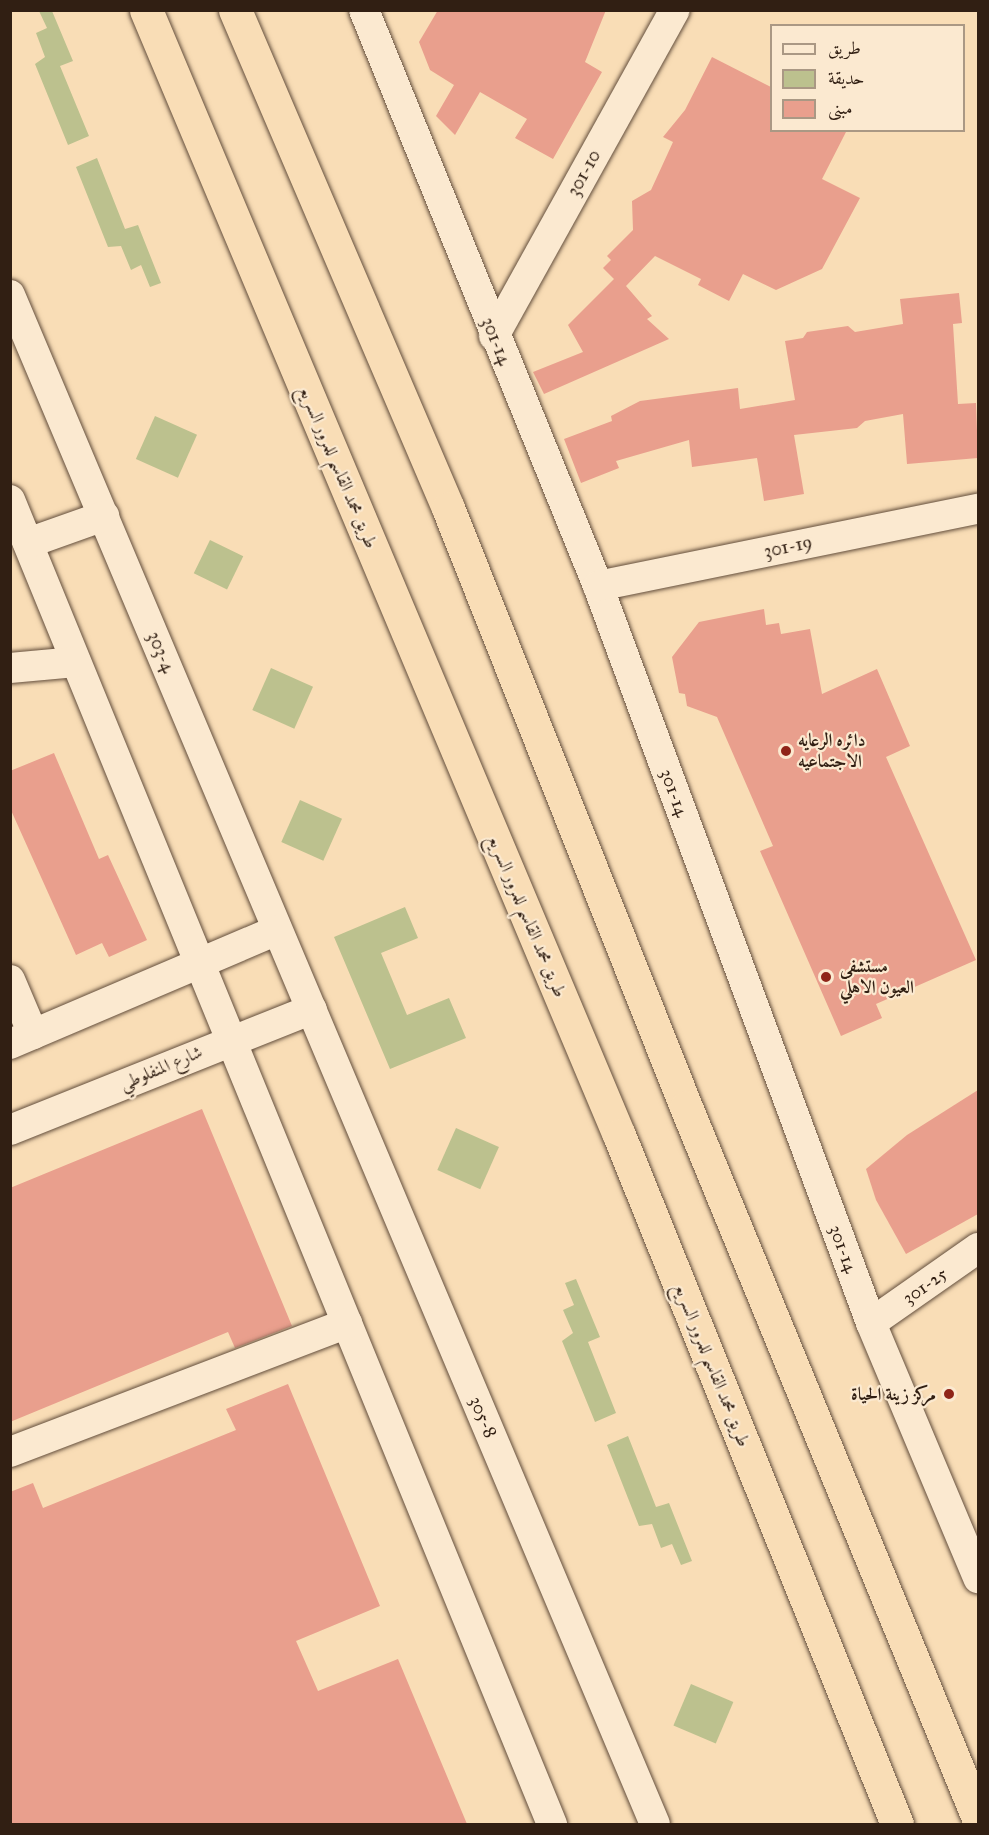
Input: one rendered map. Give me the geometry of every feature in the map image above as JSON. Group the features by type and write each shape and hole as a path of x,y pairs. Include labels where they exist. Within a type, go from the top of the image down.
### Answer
{"highway":[{"name":"طريق محمد القاسم للمرور السريع","path":"146,10 619,1135 897,1824"},
{"path":"236,10 448,508 686,1107 978,1818"}],"street":[{"name":"301-14","path":"364,10 494,336 598,586 871,1323 978,1578"},
{"name":"301-10","path":"494,336 675,10"},
{"name":"303-4","path":"10,295 312,1009"},
{"path":"10,500 552,1824"},
{"name":"301-19","path":"598,586 978,509"},
{"path":"28,543 104,516"},
{"path":"10,668 76,662"},
{"path":"10,980 22,1039 277,930"},
{"name":"شارع المنفلوطي","path":"10,1130 231,1039 312,1009"},
{"name":"305-8","path":"312,1009 655,1824"},
{"name":"301-25","path":"871,1323 978,1248"},
{"path":"10,1452 347,1323"}],"green space":[{"path":"39,11 52,11 73,61 60,66 89,136 68,145 35,64 45,57 36,33 47,28"},
{"path":"97,158 125,229 138,225 161,283 150,287 141,265 131,270 121,246 108,247 76,167"},
{"path":"155,416 197,435 178,478 136,459"},
{"path":"210,540 243,556 227,589 194,573"},
{"path":"271,668 313,687 294,729 252,710"},
{"path":"300,800 342,819 323,861 281,842"},
{"path":"405,907 418,938 381,953 407,1015 449,998 466,1038 390,1069 334,937"},
{"path":"456,1128 499,1147 480,1189 437,1170"},
{"path":"576,1279 600,1337 588,1342 616,1413 595,1422 562,1341 573,1333 563,1310 574,1305 565,1283"},
{"path":"628,1436 656,1507 669,1503 692,1561 681,1565 672,1544 661,1548 652,1524 639,1526 607,1445"},
{"path":"691,1684 733,1702 716,1743 673,1725"}],"building":[{"path":"438,10 606,10 585,62 602,72 553,159 515,138 527,119 480,92 455,135 436,116 454,85 430,70 419,42"},
{"path":"712,57 770,86 770,132 846,132 822,179 860,198 822,269 776,290 743,274 729,301 698,285 701,279 655,256 626,286 652,316 647,319 669,339 544,394 533,372 583,352 568,325 614,279 603,268 611,260 607,256 633,230 632,201 651,190 673,142 663,137 685,110"},
{"path":"959,293 962,323 953,324 958,404 976,403 978,458 907,464 903,414 865,421 857,428 794,435 804,494 764,501 757,458 692,467 689,440 616,461 619,468 581,483 564,439 612,421 611,416 640,401 738,388 740,409 795,400 785,341 803,338 807,332 848,326 855,332 903,324 900,299"},
{"path":"764,609 766,625 779,623 781,634 810,629 822,694 877,669 910,746 886,757 976,960 876,1004 882,1018 841,1036 760,851 773,846 717,717 687,706 685,694 679,693 672,657 699,622"},
{"path":"54,753 99,859 108,855 147,940 109,957 102,943 76,955 10,808 10,771"},
{"path":"978,1090 978,1214 906,1254 876,1200 866,1169 907,1135"},
{"path":"202,1109 292,1326 235,1348 228,1332 10,1422 10,1188"},
{"path":"288,1384 380,1606 296,1641 318,1691 398,1659 467,1824 10,1824 10,1492 33,1483 43,1508 236,1430 226,1409"}],"place":[{"name":"دائره الرعايه الاجتماعيه","path":"786,751"},
{"name":"مستشفى العيون الاهلي","path":"826,977"},
{"name":"مركز زينة الحياة","path":"949,1394"}]}
